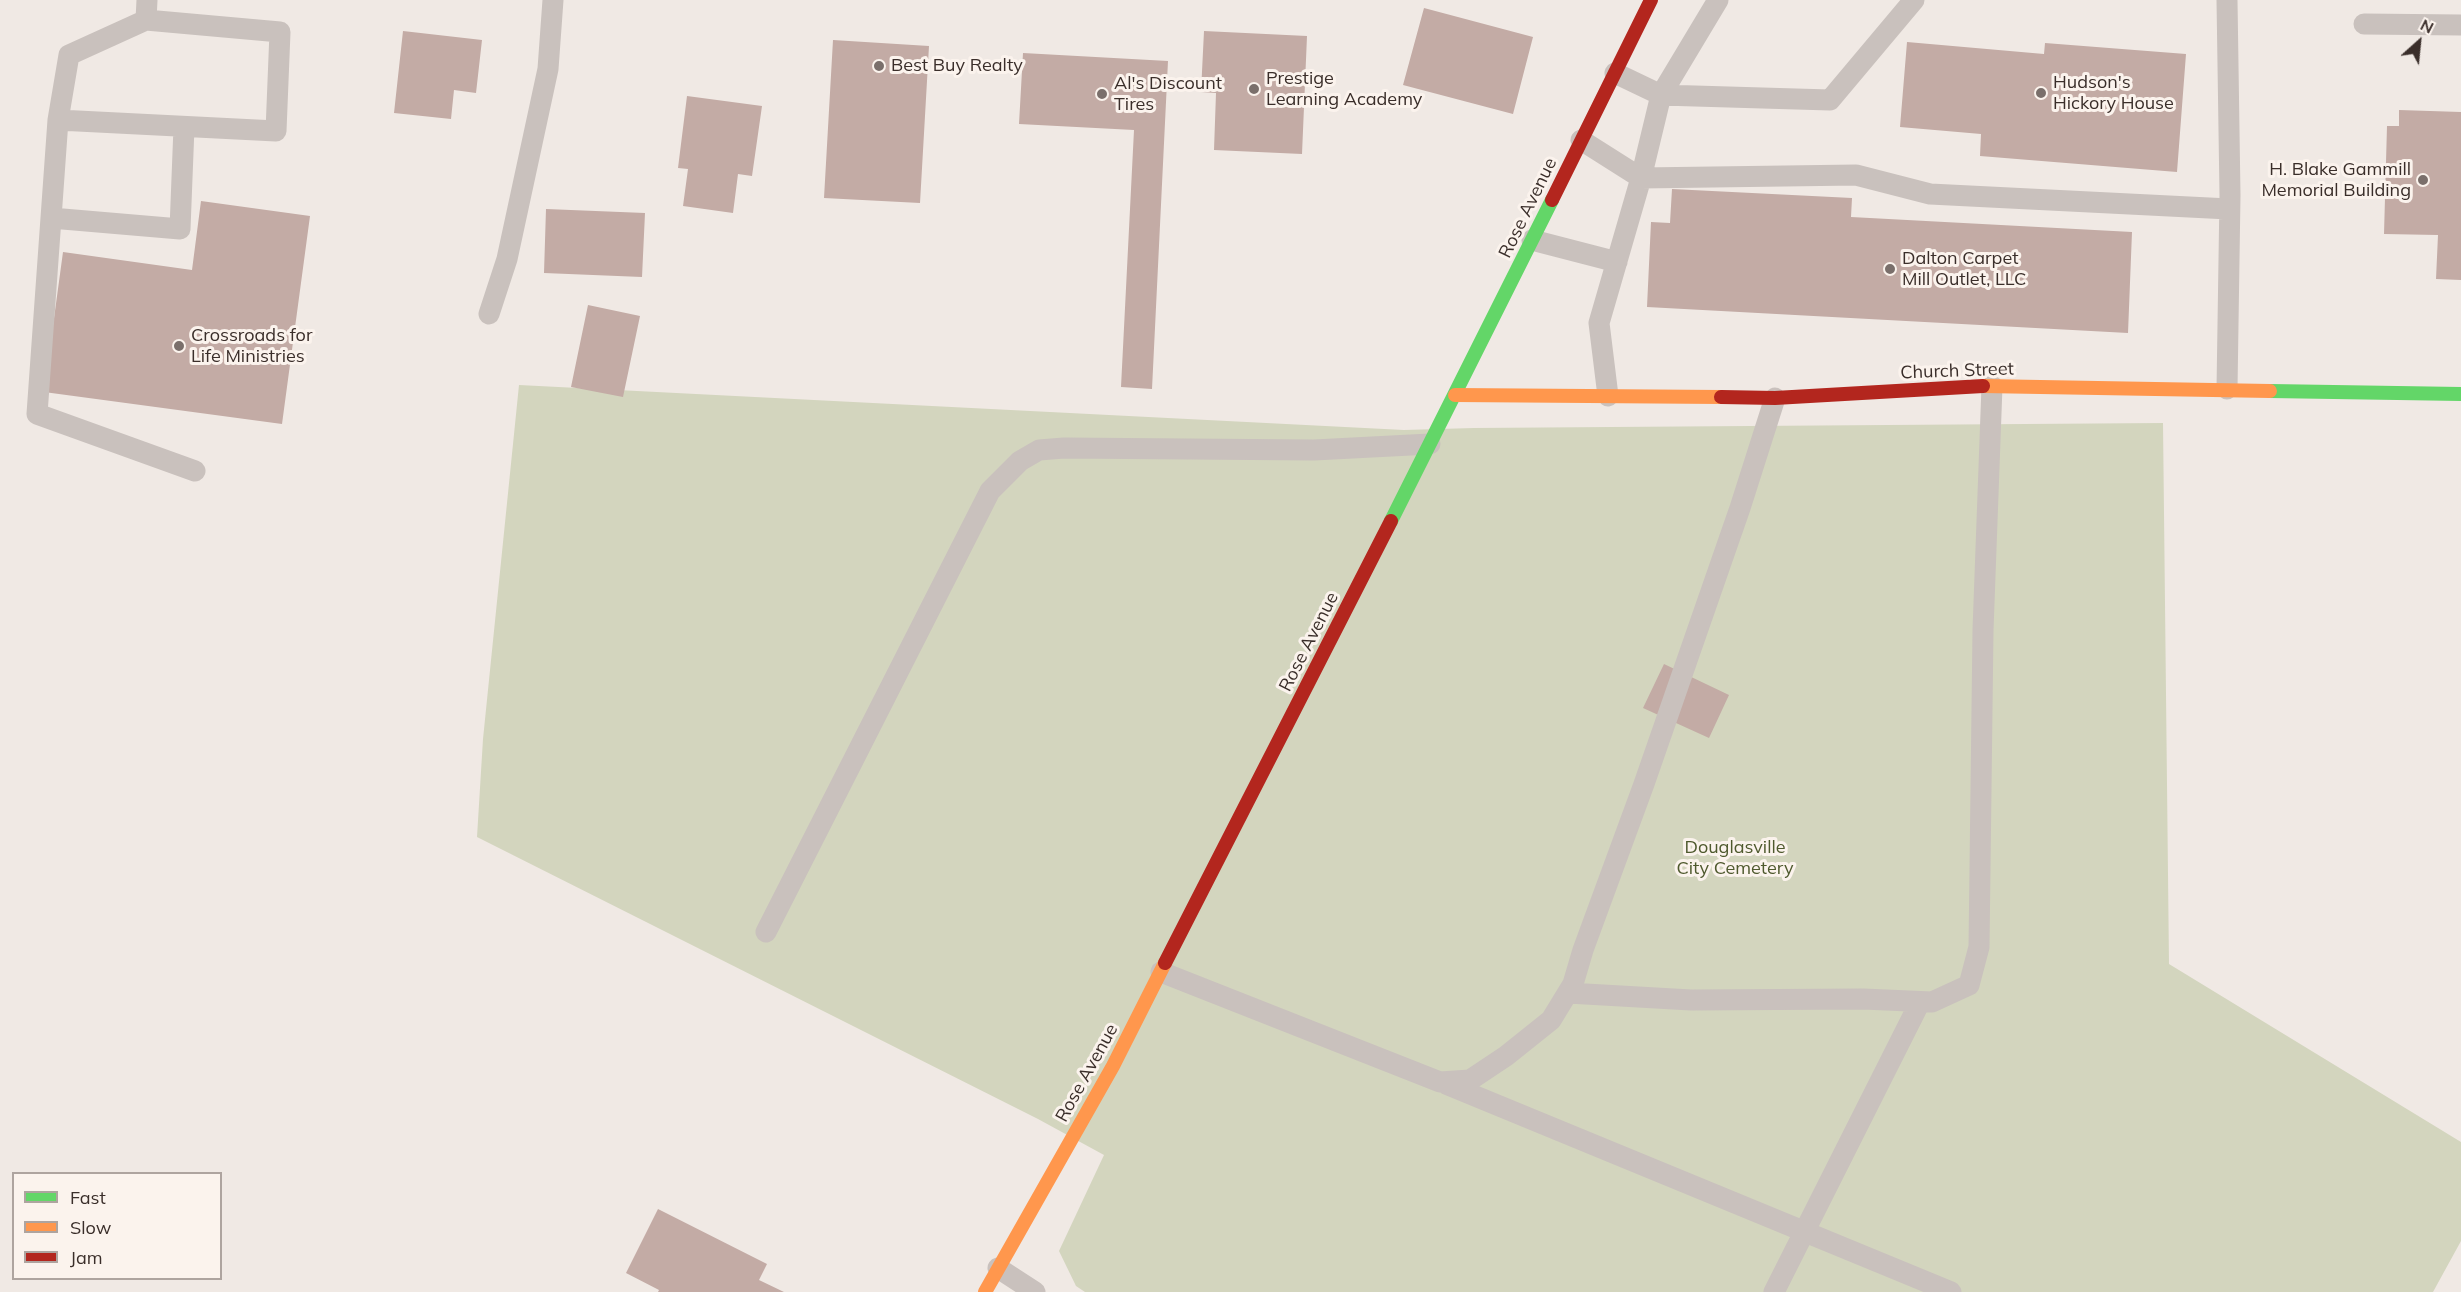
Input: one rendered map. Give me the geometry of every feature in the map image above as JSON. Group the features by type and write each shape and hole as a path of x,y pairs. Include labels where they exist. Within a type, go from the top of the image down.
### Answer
{"street":[{"name":"Rose Avenue","path":"985,1292 1113,1066 1455,395 1651,0"},
{"name":"Church Street","path":"1455,395 1775,398 1992,386 2461,394"}],"lane":[{"path":"489,314 507,259 548,69 554,0"},
{"path":"1608,396 1599,323 1641,178 1661,95 1718,0"},
{"path":"1615,73 1661,95 1830,100 1914,0"},
{"path":"2227,0 2229,209 2227,389"},
{"path":"58,120 276,131 280,32 146,10 69,55 58,120 37,414 195,471"},
{"path":"2364,24 2461,25"},
{"path":"51,218 180,229 184,127"},
{"path":"1581,140 1641,178 1856,175 1930,194 2229,209"},
{"path":"1532,240 1617,262"},
{"path":"1568,993 1691,1000 1863,999 1932,1002 1968,985 1979,947 1983,630 1992,386"},
{"path":"1440,1082 1470,1080 1506,1056 1551,1020 1573,984 1583,950 1713,585 1775,398"},
{"path":"766,932 990,491 1020,461 1039,450 1064,448 1314,450 1430,444"},
{"path":"1161,972 1440,1082 1951,1292"},
{"path":"1774,1292 1920,1002"},
{"path":"998,1268 1035,1292"}],"green space":[{"name":"Douglasville City Cemetery","path":"519,385 1404,430 2163,423 2169,964 2461,1142 2461,1241 2433,1292 1085,1292 1076,1286 1059,1251 1104,1155 1038,1119 477,837 483,739"}],"building":[{"path":"1424,8 1533,37 1513,114 1403,85"},
{"path":"403,31 482,40 476,93 454,90 451,119 394,113"},
{"path":"1204,31 1307,36 1302,154 1214,150 1216,93 1201,92"},
{"path":"833,40 929,46 920,203 824,198"},
{"path":"1907,42 2044,54 2045,43 2186,54 2177,172 1980,156 1981,134 1900,127"},
{"path":"1023,53 1168,61 1152,389 1121,387 1134,130 1019,124"},
{"path":"687,96 762,106 752,176 738,174 733,213 683,206 688,169 678,168"},
{"name":"H. Blake Gammill Memorial Building","path":"2399,110 2461,112 2461,280 2436,279 2438,235 2384,234 2387,126 2399,126"},
{"name":"Dalton Carpet Mill Outlet, LLC","path":"1672,189 1852,198 1851,217 2132,232 2128,333 1647,307 1651,222 1670,223"},
{"path":"201,201 310,216 282,424 44,392 63,252 192,270"},
{"path":"546,209 645,213 642,277 544,273"},
{"path":"588,305 640,316 623,397 571,387"},
{"path":"1664,664 1729,695 1709,738 1643,708"},
{"path":"658,1209 767,1264 759,1280 784,1292 658,1292 659,1290 626,1273"}],"traffic: fast":[{"path":"1391,521 1552,200"},
{"path":"2270,391 2461,394"}],"traffic: slow":[{"path":"1983,386 2270,391"},
{"path":"1455,395 1721,397"},
{"path":"985,1292 1113,1066 1165,963"}],"traffic: jam":[{"path":"1552,200 1651,0"},
{"path":"1721,397 1775,398 1983,386"},
{"path":"1165,963 1391,521"}],"place":[{"name":"Best Buy Realty","path":"879,66"},
{"name":"Prestige Learning Academy","path":"1254,89"},
{"name":"Hudson's Hickory House","path":"2041,93"},
{"name":"Al's Discount Tires","path":"1102,94"},
{"name":"H. Blake Gammill Memorial Building","path":"2423,180"},
{"name":"Dalton Carpet Mill Outlet, LLC","path":"1890,269"},
{"name":"Crossroads for Life Ministries","path":"179,346"}]}
